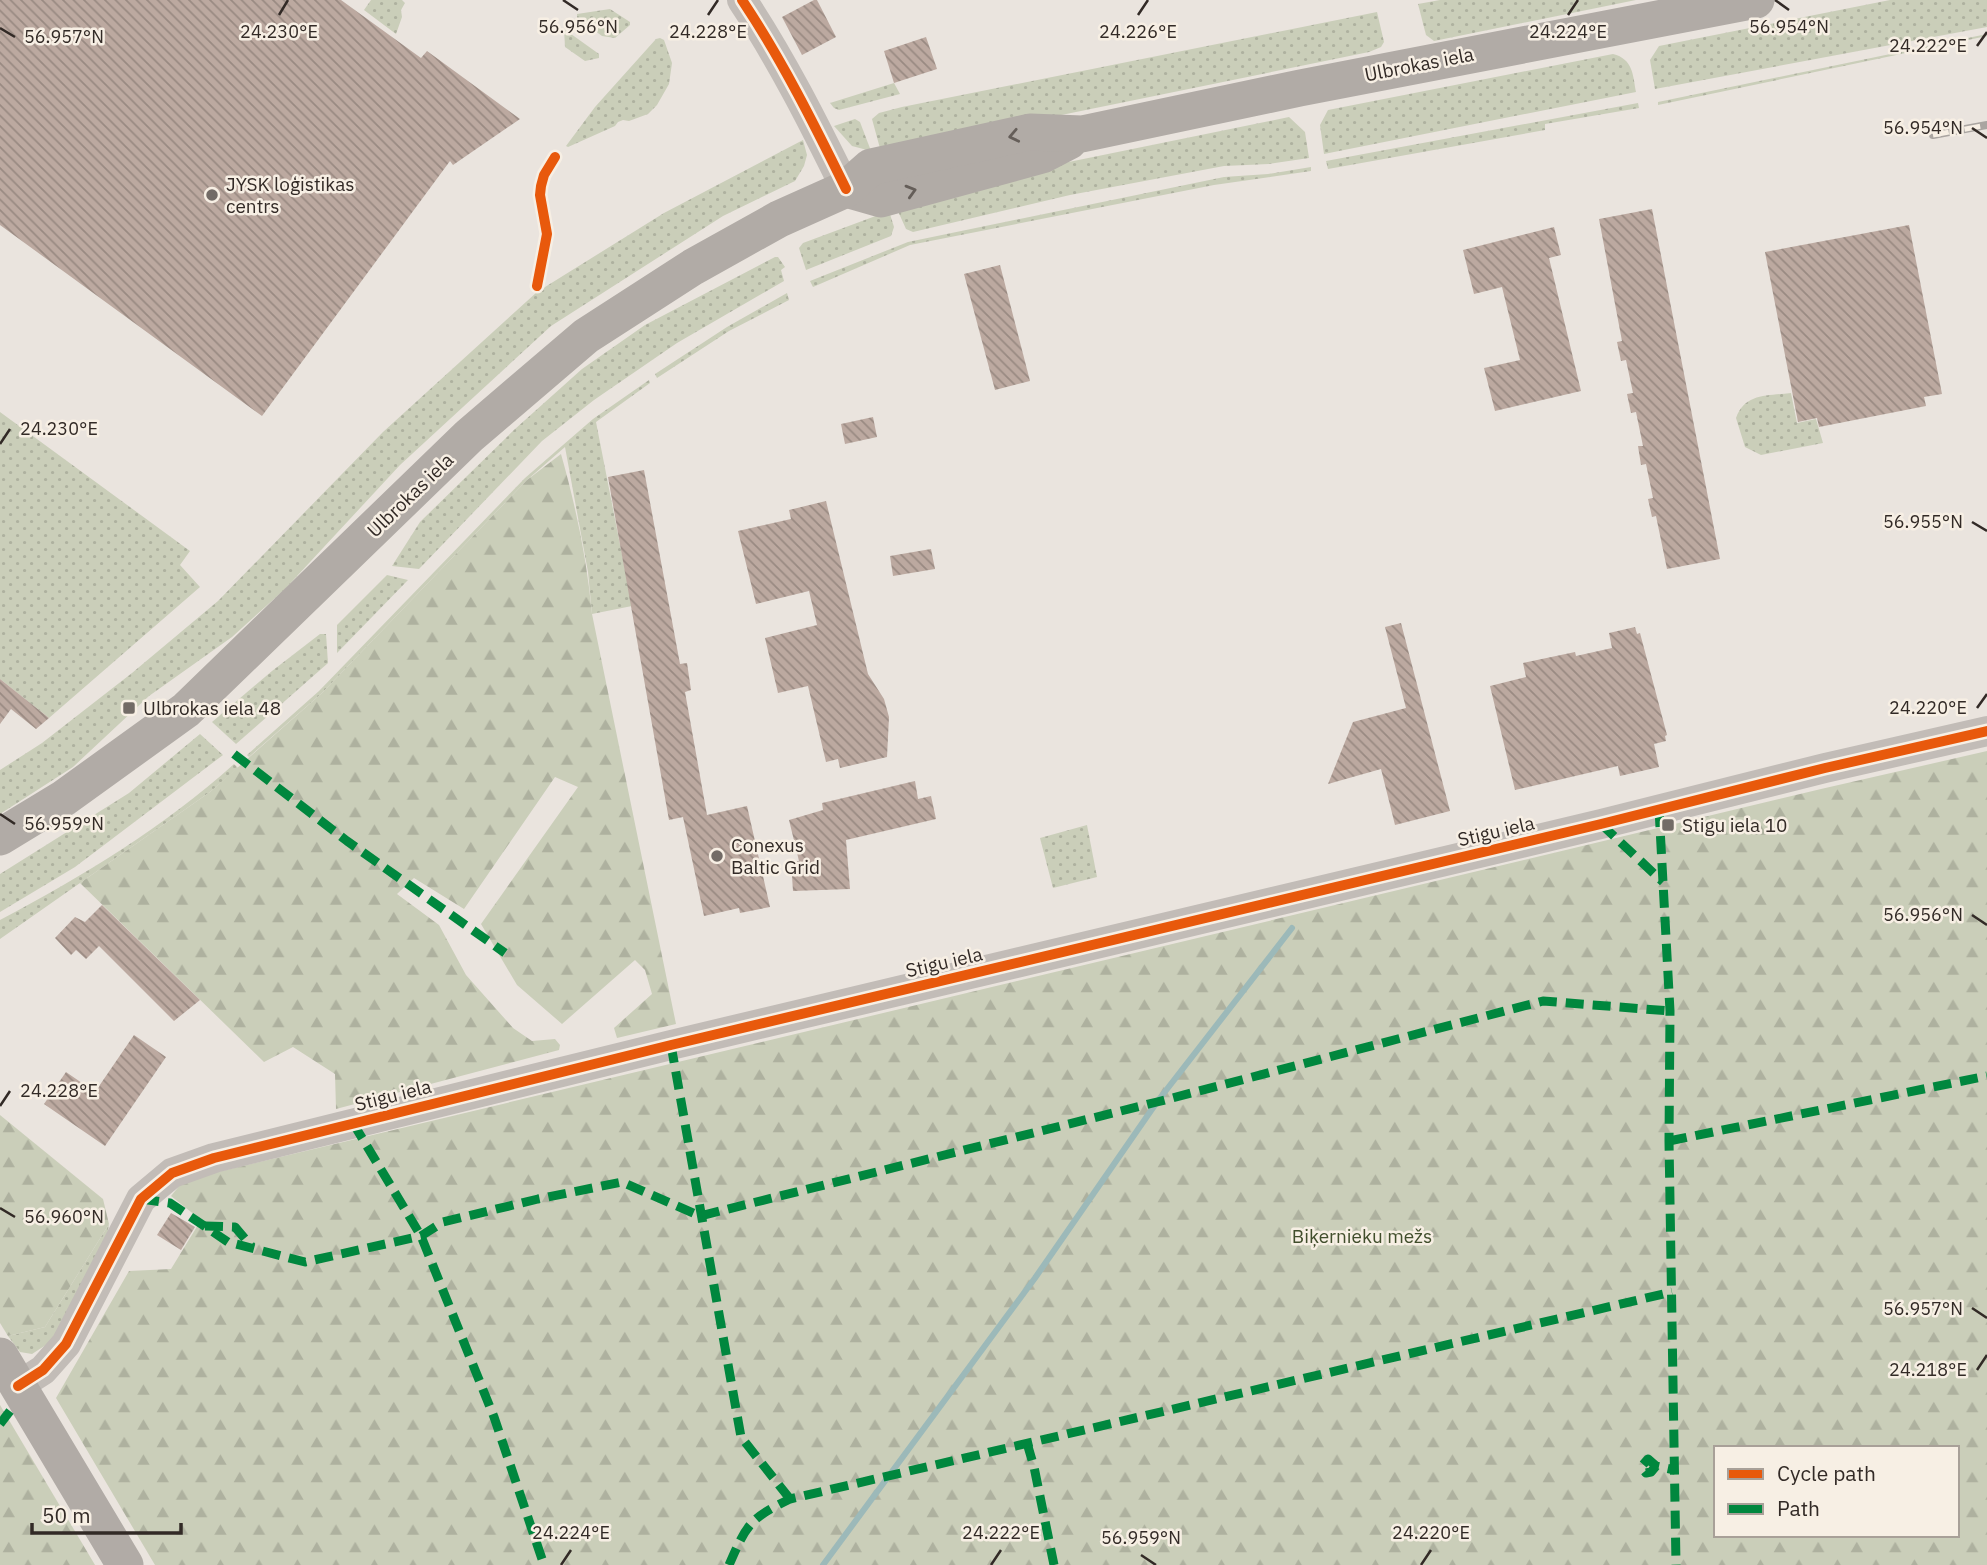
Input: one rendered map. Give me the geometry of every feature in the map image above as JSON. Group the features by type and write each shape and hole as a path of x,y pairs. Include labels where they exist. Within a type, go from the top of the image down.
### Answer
{"main road":[{"name":"Ulbrokas iela","path":"0,837 64,798 186,709 321,582 469,436 586,336 693,267 779,219 846,189 871,167 1030,132 1082,134 1300,88 1756,0"},
{"path":"9,1371 125,1565"}],"street":[{"path":"742,0 770,43 846,189"},
{"name":"Stigu iela","path":"9,1371 43,1370 66,1343 141,1199 172,1173 214,1158 671,1045 1987,731"}],"green space":[{"path":"371,0 402,0 405,3 396,34 364,10"},
{"path":"1440,0 1636,0 1434,41 1426,35 1418,4"},
{"path":"1890,0 1987,0 1987,27 1655,89 1650,60 1659,46"},
{"path":"610,9 630,22 615,38 602,36 577,18 577,14"},
{"path":"1377,12 1384,42 1381,47 1369,52 881,152 872,119 879,113 902,107"},
{"path":"564,29 599,54 599,58 585,61 565,47"},
{"path":"1987,36 1658,105 1658,102"},
{"path":"656,39 664,40 672,63 669,84 657,105 648,114 629,121 623,120 615,126 566,146 595,107"},
{"path":"1613,54 1620,56 1628,64 1636,92 1324,154 1320,125 1328,110"},
{"path":"894,83 900,94 839,110 830,103"},
{"path":"1638,103 1639,108 1545,124 1545,130 1328,169 1326,161"},
{"path":"1289,117 1305,132 1309,158 1269,164 1224,166 1070,195 913,232 906,229 897,209 1000,176"},
{"path":"855,119 860,122 871,151 852,146 834,126"},
{"path":"803,140 807,155 795,181 723,216 551,326 400,465 285,589 232,637 149,696 73,767 0,814 0,770 42,743 218,601 383,432 537,292 664,213"},
{"path":"1311,167 1311,171 1214,185 910,245 813,287 810,281 908,242 1224,177"},
{"path":"889,211 894,227 891,236 806,270 799,248 803,243"},
{"path":"778,257 785,267 781,270 784,281 677,343 594,400 542,441 419,569 392,566 420,522 515,429 582,369 645,325"},
{"path":"787,293 789,300 729,331 657,378 655,374 727,327"},
{"path":"649,380 650,383 596,422 632,606 592,614 588,572 565,447 527,480 322,693 249,757 247,755 319,691 525,478 593,419"},
{"path":"1791,393 1797,423 1816,419 1823,443 1761,455 1745,447 1736,418 1745,404 1758,397"},
{"path":"0,412 190,551 180,565 200,587 49,718 0,679"},
{"path":"561,454 580,534 592,614 676,1024 617,1038 614,1028 652,994 645,970 635,960 562,1024 517,985 481,924 578,787 555,777 464,909 414,878 397,894 439,925 466,975 513,1028 532,1041 555,1039 560,1045 559,1050 336,1109 335,1074 293,1047 264,1062 80,883 210,792 322,693 527,480"},
{"path":"387,575 408,580 337,653 337,625"},
{"path":"320,634 326,634 328,663 236,744 212,722 272,671"},
{"path":"200,734 223,755 75,867 0,912 0,874 129,793"},
{"name":"Biķernieku mežs","path":"1987,751 1987,1565 155,1565 56,1398 129,1271 171,1269 201,1220 171,1196 184,1180"},
{"path":"234,764 238,768 210,792 0,939 0,920 122,849 180,809"},
{"path":"1087,825 1097,877 1053,888 1040,838"},
{"path":"0,1115 103,1199 109,1224 45,1327 8,1336 0,1323"},
{"path":"109,1224 106,1243 61,1330 49,1343 32,1354 20,1352 8,1336 45,1327"},
{"path":"0,1405 95,1565 0,1565"}],"building":[{"name":"JYSK loģistikas centrs","path":"0,0 341,0 421,58 427,51 520,119 453,165 450,161 262,416 0,225"},
{"path":"817,0 836,37 802,55 782,17"},
{"path":"926,37 937,69 894,83 884,51"},
{"path":"1652,209 1720,559 1667,569 1656,516 1652,517 1648,499 1653,498 1646,464 1641,465 1638,446 1643,446 1636,412 1631,413 1627,394 1633,393 1626,360 1621,361 1617,342 1622,341 1599,219"},
{"path":"1909,225 1942,394 1924,397 1926,406 1819,427 1817,418 1798,422 1765,252"},
{"path":"1554,227 1561,255 1549,258 1581,391 1495,411 1484,368 1520,360 1502,287 1474,294 1463,250"},
{"path":"1000,265 1030,381 995,390 964,274"},
{"path":"873,417 877,437 845,444 841,424"},
{"path":"644,470 680,664 687,663 691,690 685,692 707,815 747,806 770,907 740,913 739,908 704,916 683,817 669,820 608,477"},
{"path":"826,501 868,674 884,699 889,717 887,757 840,768 838,759 826,762 808,686 778,693 765,638 817,625 809,591 756,604 738,531 791,519 789,510"},
{"path":"931,549 935,569 893,576 890,556"},
{"path":"1401,623 1450,811 1395,825 1381,769 1328,784 1353,722 1406,708 1385,627"},
{"path":"1635,627 1637,634 1640,633 1667,735 1666,741 1654,744 1659,767 1620,776 1618,766 1515,790 1490,686 1526,677 1523,663 1575,652 1576,656 1612,648 1609,633"},
{"path":"0,679 49,718 36,729 11,709 0,724"},
{"path":"915,781 918,799 931,796 936,819 846,840 850,889 793,891 791,862 799,861 789,820 823,810 822,803"},
{"path":"102,905 200,1000 174,1021 99,946 86,959 76,950 71,955 55,938 75,917 85,922"},
{"path":"134,1035 166,1057 105,1146 44,1104 66,1072 95,1092"},
{"path":"171,1213 195,1227 181,1250 157,1235"}],"waterway":[{"path":"823,1565 1035,1278 1157,1102 1292,928"}],"railway":[{"path":"1933,135 1987,125"}],"marked path":[{"path":"234,754 347,841 505,953"},
{"path":"1659,809 1670,1011 1669,1141 1676,1565"},
{"path":"1601,824 1663,882"},
{"path":"141,1199 170,1203 228,1242 305,1262 421,1236 443,1222 622,1182 700,1216 1157,1102 1543,1001 1670,1011"},
{"path":"671,1045 741,1437 790,1499"},
{"path":"1669,1141 1987,1076"},
{"path":"353,1123 421,1236 494,1417 544,1565"},
{"path":"205,1226 235,1227 252,1247"},
{"path":"729,1565 740,1540 751,1524 790,1499 1672,1292"},
{"path":"0,1424 10,1411"},
{"path":"1027,1443 1054,1565"},
{"path":"1656,1466 1648,1459 1641,1467 1646,1473 1656,1466 1675,1470"}],"cycle path":[{"path":"742,0 810,116 846,189"},
{"path":"537,286 547,234 540,195 541,186 555,157"},
{"path":"18,1386 43,1370 66,1344 141,1199 172,1173 214,1158 671,1045 1987,731"}],"place":[{"name":"JYSK loģistikas centrs","path":"212,195"},
{"name":"Ulbrokas iela 48","path":"129,708"},
{"name":"Stigu iela 10","path":"1668,825"},
{"name":"Conexus Baltic Grid","path":"717,856"}]}
